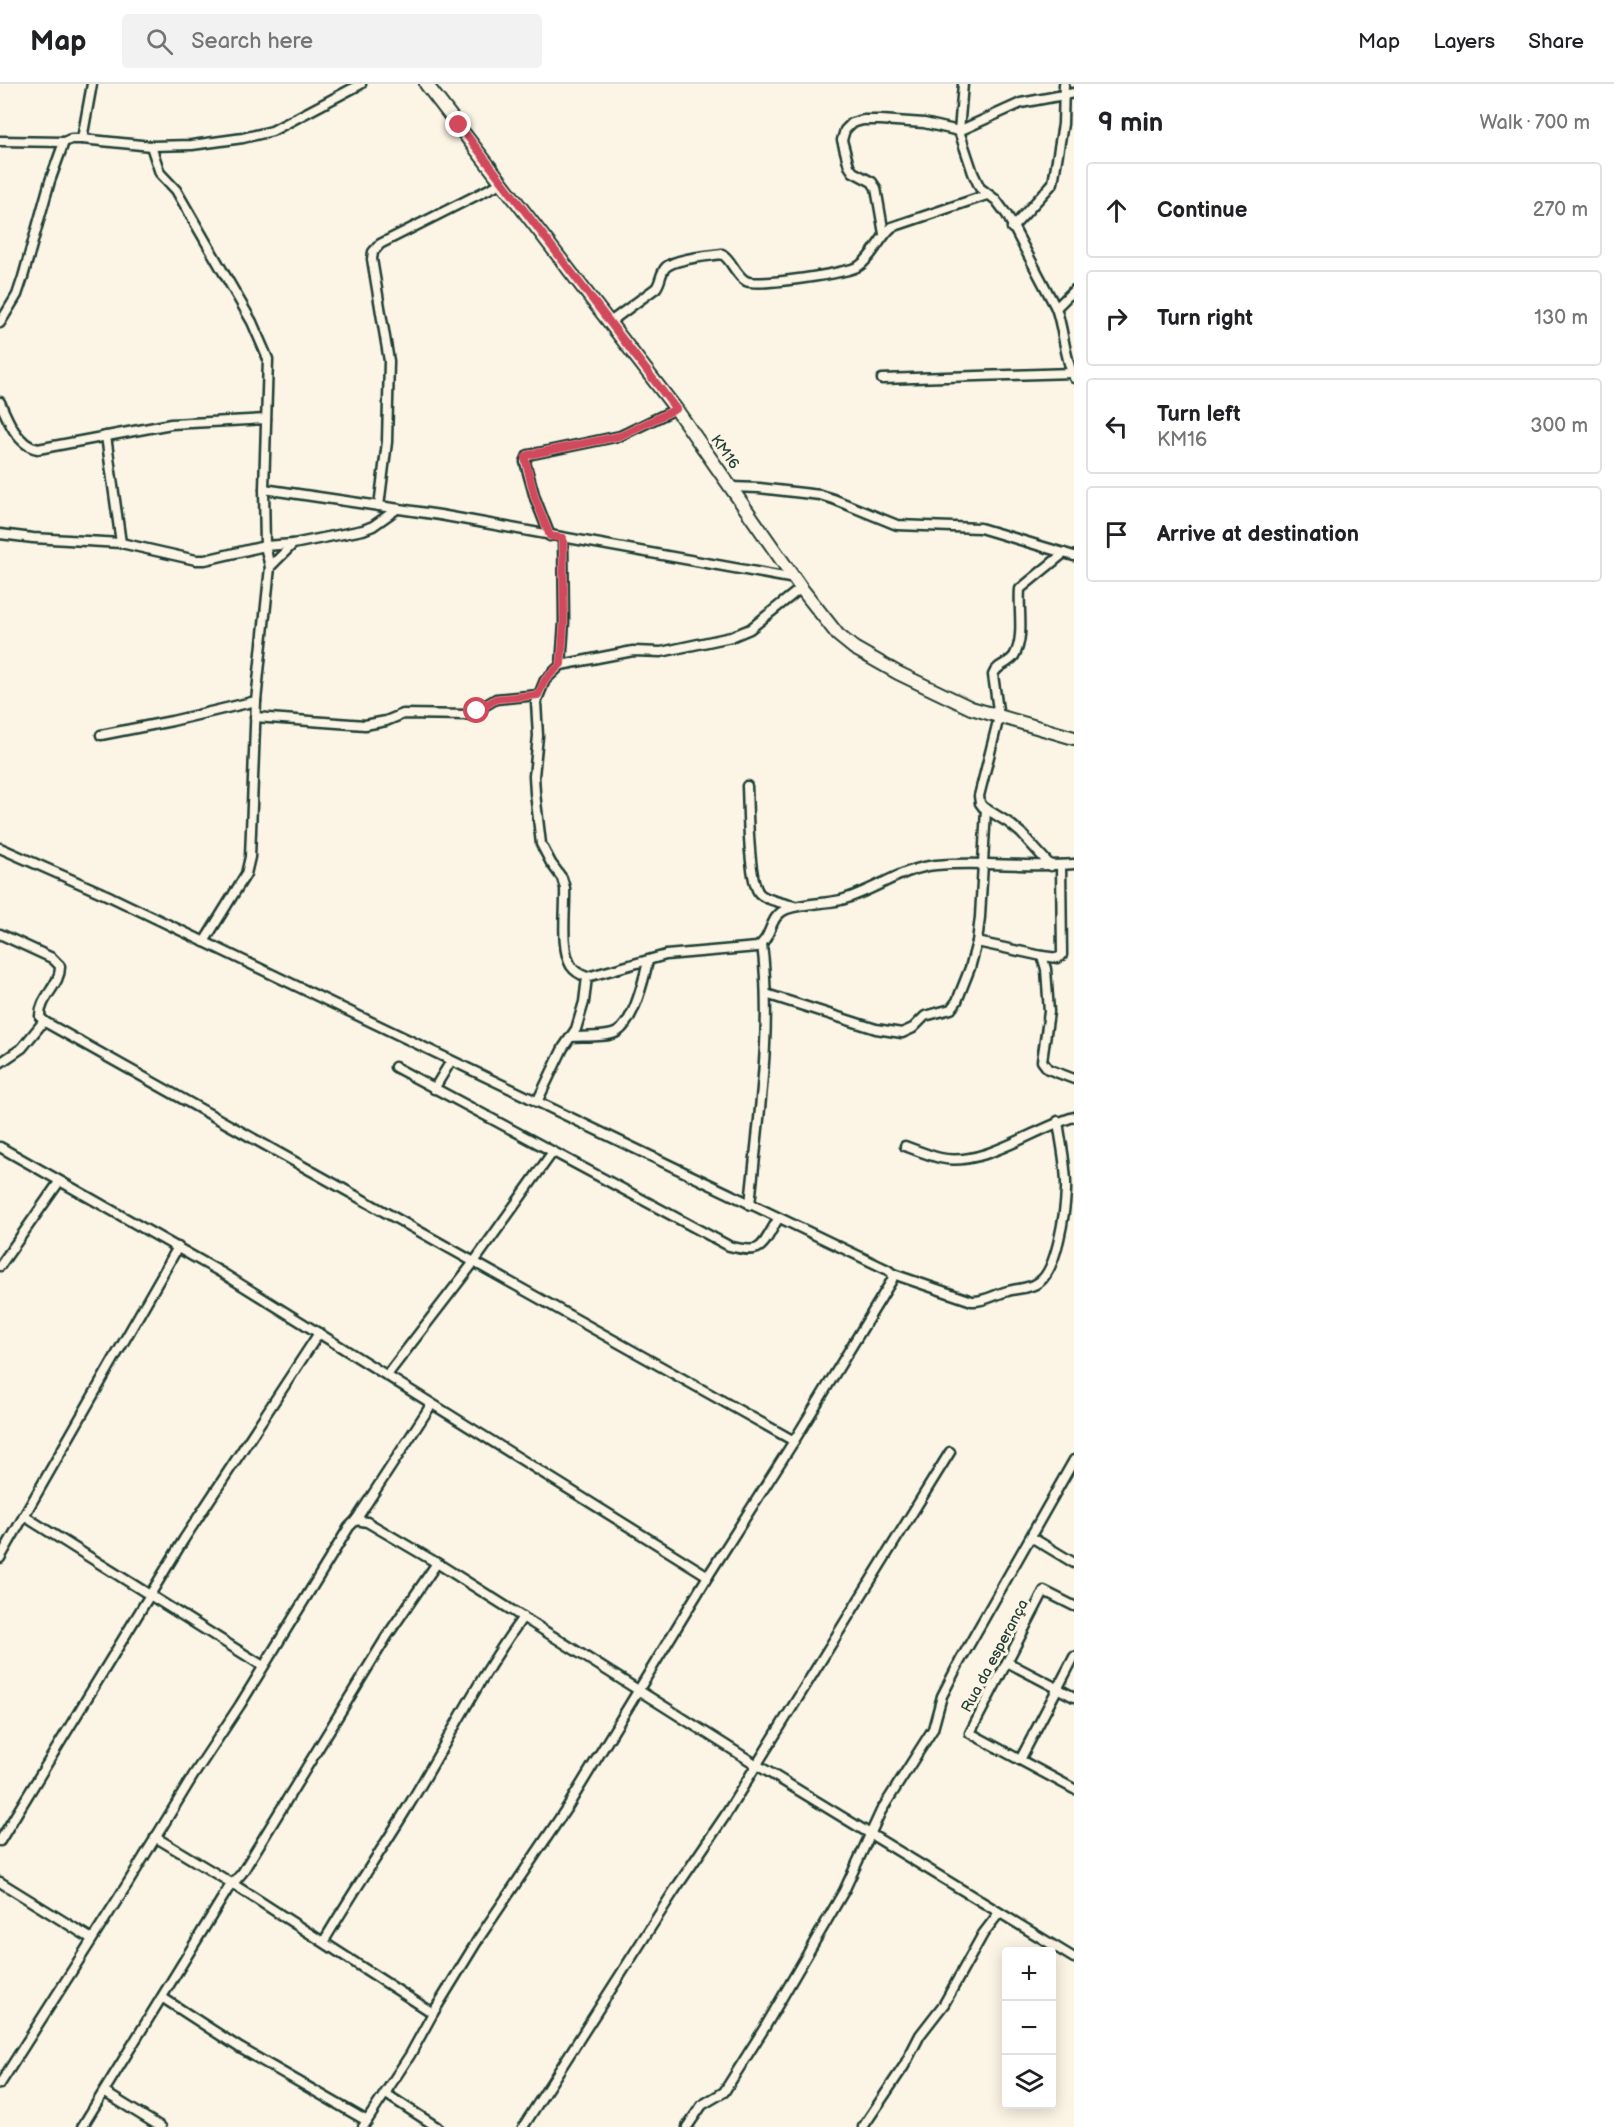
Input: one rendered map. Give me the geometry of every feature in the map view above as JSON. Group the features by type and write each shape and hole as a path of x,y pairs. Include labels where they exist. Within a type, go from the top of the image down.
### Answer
{"street":[{"path":"82,139 92,84"},
{"path":"0,141 64,142 71,139 82,139 151,146 221,141 272,131 361,84"},
{"name":"KM16","path":"426,84 676,409 798,583 838,635 854,648 898,673 971,708 1074,738"},
{"path":"882,379 1073,375 1065,352 1056,308 1006,215 996,200 980,188 973,173 959,130 963,84"},
{"path":"1011,228 1053,183 1062,135 1064,84"},
{"path":"884,234 876,188 872,182 853,172 849,166 842,140 844,130 852,123 863,120 924,123 959,130 1021,103 1074,93"},
{"path":"0,322 17,295 50,181 64,142"},
{"path":"151,146 160,173 176,190 186,206 252,321 264,348 269,369 264,489 265,546 270,567 256,701 248,866 246,874 204,942"},
{"path":"379,506 387,442 389,361 372,259 373,252 380,244 501,183"},
{"path":"610,322 656,288 660,284 664,269 672,262 722,254 739,275 747,282 754,284 782,282 856,268 862,264 884,234 892,227 987,195"},
{"path":"1056,308 1074,290"},
{"path":"0,402 21,439 34,449 193,421 266,419"},
{"path":"550,536 532,489 525,462 528,455 620,436 676,409"},
{"path":"106,436 121,543"},
{"path":"731,487 820,495 897,525 980,528 1074,556"},
{"path":"264,489 379,506 563,538 798,583"},
{"path":"0,534 121,543 196,560 224,557 265,546 292,544 369,528 397,509"},
{"path":"561,664 564,622 563,538"},
{"path":"270,567 292,544"},
{"path":"1051,866 1010,823 986,809 980,802 979,796 999,717 993,675 995,670 1011,660 1017,649 1020,589 1064,553"},
{"path":"798,583 750,629 731,637 661,652 623,652 561,664 545,680 536,702 537,754 534,776 541,844 565,888 566,948 571,967 587,977 666,955 706,950 744,949 762,944 776,916 787,909 840,900 902,874 926,867 982,863 1051,866 1074,864"},
{"path":"255,717 365,725 386,721 403,714 469,715 496,699 538,695"},
{"path":"101,735 256,701"},
{"path":"747,786 752,870 756,887 763,895 797,907"},
{"path":"766,994 876,1029 902,1034 913,1028 925,1016 951,1009 970,968 977,942 986,809"},
{"path":"0,848 52,870 451,1060 888,1270 893,1275 976,1301 1010,1290 1030,1287 1049,1272 1058,1238 1066,1189 1058,1121"},
{"path":"977,942 1042,956 1058,958 1062,955 1060,865"},
{"path":"0,934 52,958 60,966 58,978 41,1008 40,1017 44,1021 794,1441"},
{"path":"750,1205 761,1101 766,994 762,944"},
{"path":"1042,956 1046,969 1049,1012 1043,1064 1048,1069 1074,1079"},
{"path":"571,1037 618,1032 636,1003 648,960"},
{"path":"537,1102 579,1020 587,977"},
{"path":"2,1059 22,1048 44,1021"},
{"path":"434,1089 451,1060"},
{"path":"395,1067 729,1246 751,1251 759,1248 778,1219"},
{"path":"905,1146 942,1158 955,1159 1000,1149 1058,1121 1074,1117"},
{"path":"0,1147 178,1247 708,1575"},
{"path":"387,1375 474,1262 552,1153"},
{"path":"0,1266 59,1182"},
{"path":"0,1558 178,1247"},
{"path":"163,1998 365,2124 410,2055 432,2013 479,1938 568,1806 708,1575 794,1441 893,1275"},
{"path":"0,1841 184,1539 319,1333"},
{"path":"0,2084 349,1527 356,1520 431,1405"},
{"path":"523,2127 757,1765 950,1452"},
{"path":"687,2127 702,2105 717,2097 730,2084 844,1891 881,1811 933,1729 942,1696 1011,1568 1074,1460"},
{"path":"24,1516 262,1666"},
{"path":"356,1520 366,1522 437,1563 757,1765 1074,1958"},
{"path":"1031,1537 1074,1563"},
{"path":"82,2127 228,1889 242,1874 387,1636 437,1563"},
{"name":"Rua da esperança","path":"1020,1760 970,1734 1044,1592 1074,1606"},
{"path":"324,1941 408,1806 498,1651 522,1617"},
{"path":"1073,1786 1020,1760 1074,1658"},
{"path":"1007,1662 1074,1696"},
{"path":"155,1838 324,1941 432,2013"},
{"path":"0,1882 92,1939"},
{"path":"863,2127 904,2066 920,2035 944,2004 978,1942 999,1913"},
{"path":"104,2092 161,2127"},
{"path":"386,2094 437,2127"}],"route":[{"path":"459,125 501,183 584,287 676,409 620,436 528,455 525,458 535,498 550,536 563,538 564,622 561,664 545,680 538,695 496,699 477,711"}]}
